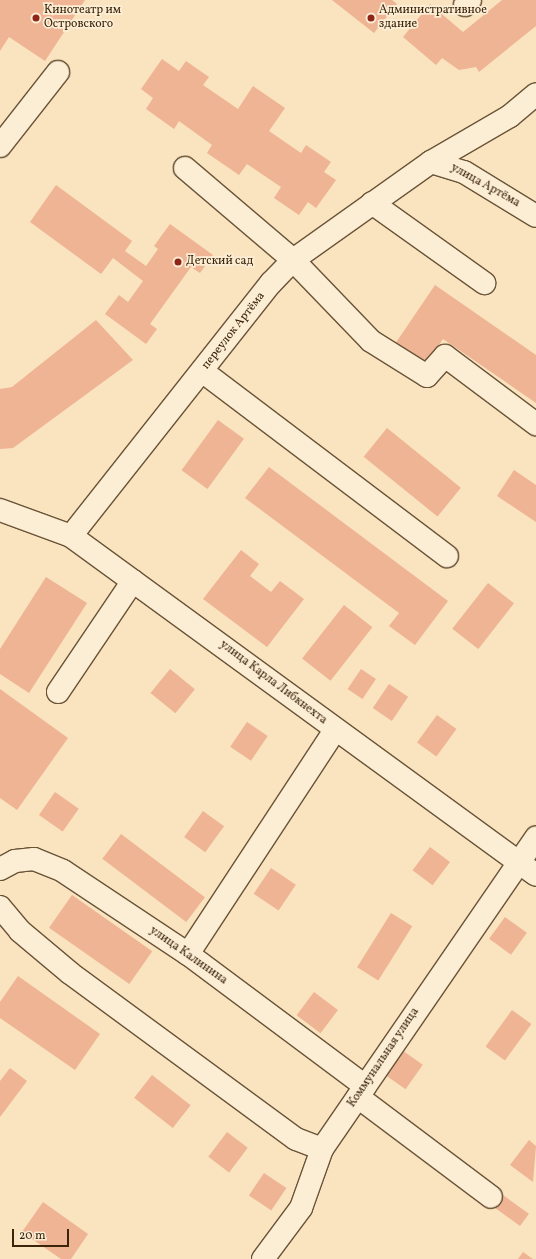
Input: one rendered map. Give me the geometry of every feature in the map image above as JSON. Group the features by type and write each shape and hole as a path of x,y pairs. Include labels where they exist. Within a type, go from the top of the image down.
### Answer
{"street":[{"path":"0,146 58,72"},
{"name":"переулок Артёма","path":"71,536 271,283 293,260 431,162 510,116 536,94"},
{"name":"улица Артёма","path":"431,162 464,172 536,216"},
{"path":"185,168 293,260 371,341 427,376 445,356 536,424"},
{"path":"372,203 484,283"},
{"path":"202,371 447,556"},
{"name":"улица Карла Либкнехта","path":"0,510 71,536 335,730 536,875"},
{"path":"58,692 133,581"},
{"path":"188,954 335,730"},
{"name":"Коммунальная улица","path":"263,1259 301,1208 322,1149 536,838"},
{"name":"улица Калинина","path":"0,869 15,861 34,859 48,863 188,954 491,1197"},
{"path":"0,907 20,931 70,973 296,1139 322,1149"}],"building":[{"name":"Кинотеатр им Островского","path":"0,0 85,0 45,61 9,37 0,51"},
{"name":"Административное здание","path":"332,0 392,0 397,4 374,33"},
{"path":"502,0 536,0 536,26 479,72 476,67 459,70 442,58 436,65 403,37 430,4 463,32"},
{"path":"162,59 179,71 186,61 209,77 203,85 238,109 253,86 285,108 269,131 301,153 306,145 331,162 324,172 336,180 316,208 308,202 299,215 274,198 281,187 247,164 239,175 207,153 212,145 179,121 174,129 146,109 153,98 141,89"},
{"name":"Детский сад","path":"56,185 132,241 125,251 146,266 158,249 154,246 170,224 213,255 200,273 191,267 150,324 157,329 146,344 105,314 119,295 128,302 143,281 113,258 101,274 30,222"},
{"path":"435,285 536,355 536,403 443,339 423,368 393,347"},
{"path":"96,320 133,360 13,448 0,449 0,389 12,387"},
{"path":"218,420 244,439 207,489 182,470"},
{"path":"387,428 461,488 438,517 364,457"},
{"path":"269,467 448,601 415,645 389,626 399,613 245,498"},
{"path":"514,470 536,485 536,522 497,496"},
{"path":"241,550 259,564 250,576 271,592 280,581 304,599 267,647 203,599"},
{"path":"46,577 87,603 29,693 0,674 0,649"},
{"path":"488,583 514,603 478,649 452,629"},
{"path":"344,605 372,627 331,681 302,659"},
{"path":"170,669 195,689 175,713 150,693"},
{"path":"361,669 376,679 363,699 348,689"},
{"path":"389,684 408,697 392,721 373,708"},
{"path":"0,689 68,738 17,810 0,798"},
{"path":"437,715 456,729 436,757 417,743"},
{"path":"247,722 268,736 251,761 230,747"},
{"path":"55,792 79,809 63,832 39,815"},
{"path":"203,811 224,826 205,852 184,837"},
{"path":"121,834 205,897 186,922 102,859"},
{"path":"430,847 450,862 433,885 413,870"},
{"path":"271,868 296,885 279,910 254,894"},
{"path":"72,895 152,951 129,984 49,928"},
{"path":"391,913 412,926 378,981 357,967"},
{"path":"505,917 527,933 511,955 489,939"},
{"path":"18,976 100,1034 75,1070 0,1018 0,1002"},
{"path":"314,992 338,1010 321,1033 297,1015"},
{"path":"512,1010 531,1024 505,1061 486,1046"},
{"path":"399,1048 423,1065 406,1089 382,1073"},
{"path":"10,1068 27,1081 0,1117 0,1081"},
{"path":"152,1075 191,1105 173,1128 134,1098"},
{"path":"227,1132 248,1148 229,1172 208,1157"},
{"path":"529,1140 536,1146 533,1182 510,1165"},
{"path":"264,1173 286,1188 271,1210 249,1195"},
{"path":"503,1195 529,1214 520,1226 494,1207"},
{"path":"43,1202 88,1234 71,1259 61,1259 22,1232"},
{"path":"523,1252 533,1259 518,1259"}],"place":[{"name":"Кинотеатр им Островского","path":"36,18"},
{"name":"Административное здание","path":"371,18"},
{"name":"Детский сад","path":"178,262"}]}
